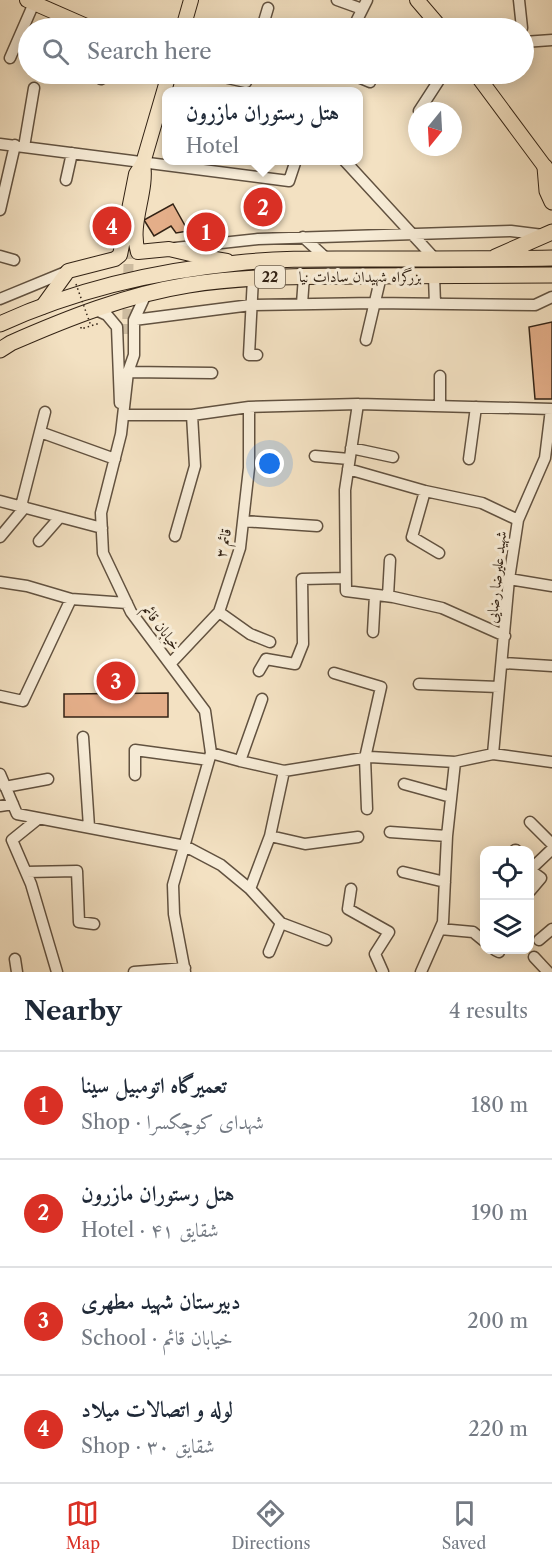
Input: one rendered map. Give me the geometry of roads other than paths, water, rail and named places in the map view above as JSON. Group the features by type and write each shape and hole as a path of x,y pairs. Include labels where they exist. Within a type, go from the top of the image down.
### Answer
{"highway":[{"path":"545,160 547,191 552,202"},
{"path":"492,259 548,233"},
{"name":"بزرگراه شهیدان سادات نیا","path":"0,324 91,291 152,276 239,262 327,259 552,258"},
{"path":"536,275 552,282"},
{"name":"بزرگراه شهیدان سادات نیا","path":"0,350 10,343 97,316 146,294 186,285 253,278 304,276 552,275"}],"main road":[{"path":"186,18 191,0"},
{"path":"417,0 432,18"},
{"path":"31,1 69,18"},
{"path":"486,84 545,160 552,181"},
{"path":"42,307 69,271 115,259 123,248 145,175 143,163 162,116"},
{"path":"131,225 138,252 169,249 239,262"}],"street":[{"path":"337,0 365,5"},
{"path":"519,0 521,18"},
{"path":"25,18 31,1"},
{"path":"265,18 268,8"},
{"path":"10,58 18,36"},
{"path":"534,41 552,40"},
{"path":"424,102 436,84"},
{"path":"0,210 20,146 34,88"},
{"path":"0,144 162,165"},
{"path":"66,180 72,153"},
{"path":"164,165 289,181 294,165"},
{"path":"349,165 435,259"},
{"path":"104,223 131,225"},
{"path":"169,249 258,239 303,237 511,231 548,233"},
{"path":"303,237 327,259"},
{"path":"0,256 14,260"},
{"path":"0,299 69,271"},
{"path":"302,304 304,276"},
{"path":"366,340 381,276"},
{"path":"434,276 435,304"},
{"path":"253,278 249,355 257,355"},
{"name":"خیابان قائم","path":"146,294 134,320 134,355 128,372 124,415 101,513 103,553 131,612 205,711 210,757 173,885 174,914 185,970"},
{"path":"134,320 251,305 374,303 535,305 552,297"},
{"path":"97,316 107,315 117,327 119,402 124,415 192,415 249,407 358,404 552,409"},
{"path":"127,334 128,372 212,373"},
{"path":"440,376 440,406"},
{"path":"358,404 345,490 345,591 388,596 442,608 505,636"},
{"name":"قائم ۳","path":"170,664 219,612 240,548 249,468 249,407"},
{"path":"469,459 476,407"},
{"name":"شهید علیرضا رضایی","path":"493,754 518,519 545,458 552,409"},
{"path":"0,537 23,507 45,412"},
{"path":"174,536 195,466 192,415"},
{"path":"40,432 115,459"},
{"path":"315,456 349,459 393,457"},
{"path":"349,459 425,491 482,503 518,519"},
{"path":"425,491 412,537 438,553"},
{"path":"0,501 102,528"},
{"path":"39,541 60,517"},
{"path":"243,521 317,526"},
{"path":"388,596 390,560"},
{"path":"259,671 267,659 295,664 303,644 302,579 345,578"},
{"path":"510,579 552,586"},
{"path":"0,582 27,586 71,599 127,603"},
{"path":"373,632 375,595"},
{"path":"0,696 23,701 71,599"},
{"path":"219,612 250,634 270,642"},
{"path":"502,663 552,666"},
{"path":"334,673 381,687 365,758 367,809"},
{"path":"419,684 499,687"},
{"path":"240,761 262,699"},
{"path":"83,737 89,827"},
{"path":"135,775 135,750 240,761 284,771 365,758 455,762 493,754 552,762"},
{"path":"421,972 443,922 447,836 455,762"},
{"path":"250,889 270,836 284,771"},
{"path":"0,774 17,814 185,846 221,865 250,889 281,922 326,940"},
{"path":"5,787 48,779"},
{"path":"404,784 451,797"},
{"path":"0,806 13,804"},
{"path":"38,819 12,840 45,925 57,972"},
{"path":"530,822 552,844"},
{"path":"390,832 447,836"},
{"path":"270,836 305,844 358,837"},
{"path":"534,866 552,849"},
{"path":"26,872 77,871 79,922 94,924"},
{"path":"403,872 445,882"},
{"path":"534,873 541,878 534,886"},
{"path":"351,889 348,909 389,932 375,954 383,972"},
{"path":"269,952 281,922"},
{"path":"440,929 473,932 480,938"},
{"path":"539,940 552,929"},
{"path":"534,957 549,972"},
{"path":"15,959 16,972"},
{"path":"134,972 185,970"}],"tunnel":[{"path":"127,334 129,241"}],"place":[{"name":"هتل رستوران مازرون","path":"263,207"},
{"name":"لوله و اتصالات میلاد","path":"112,226"},
{"name":"تعمیرگاه اتومبیل سینا","path":"206,232"},
{"name":"دبیرستان شهید مطهری","path":"116,681"}]}
